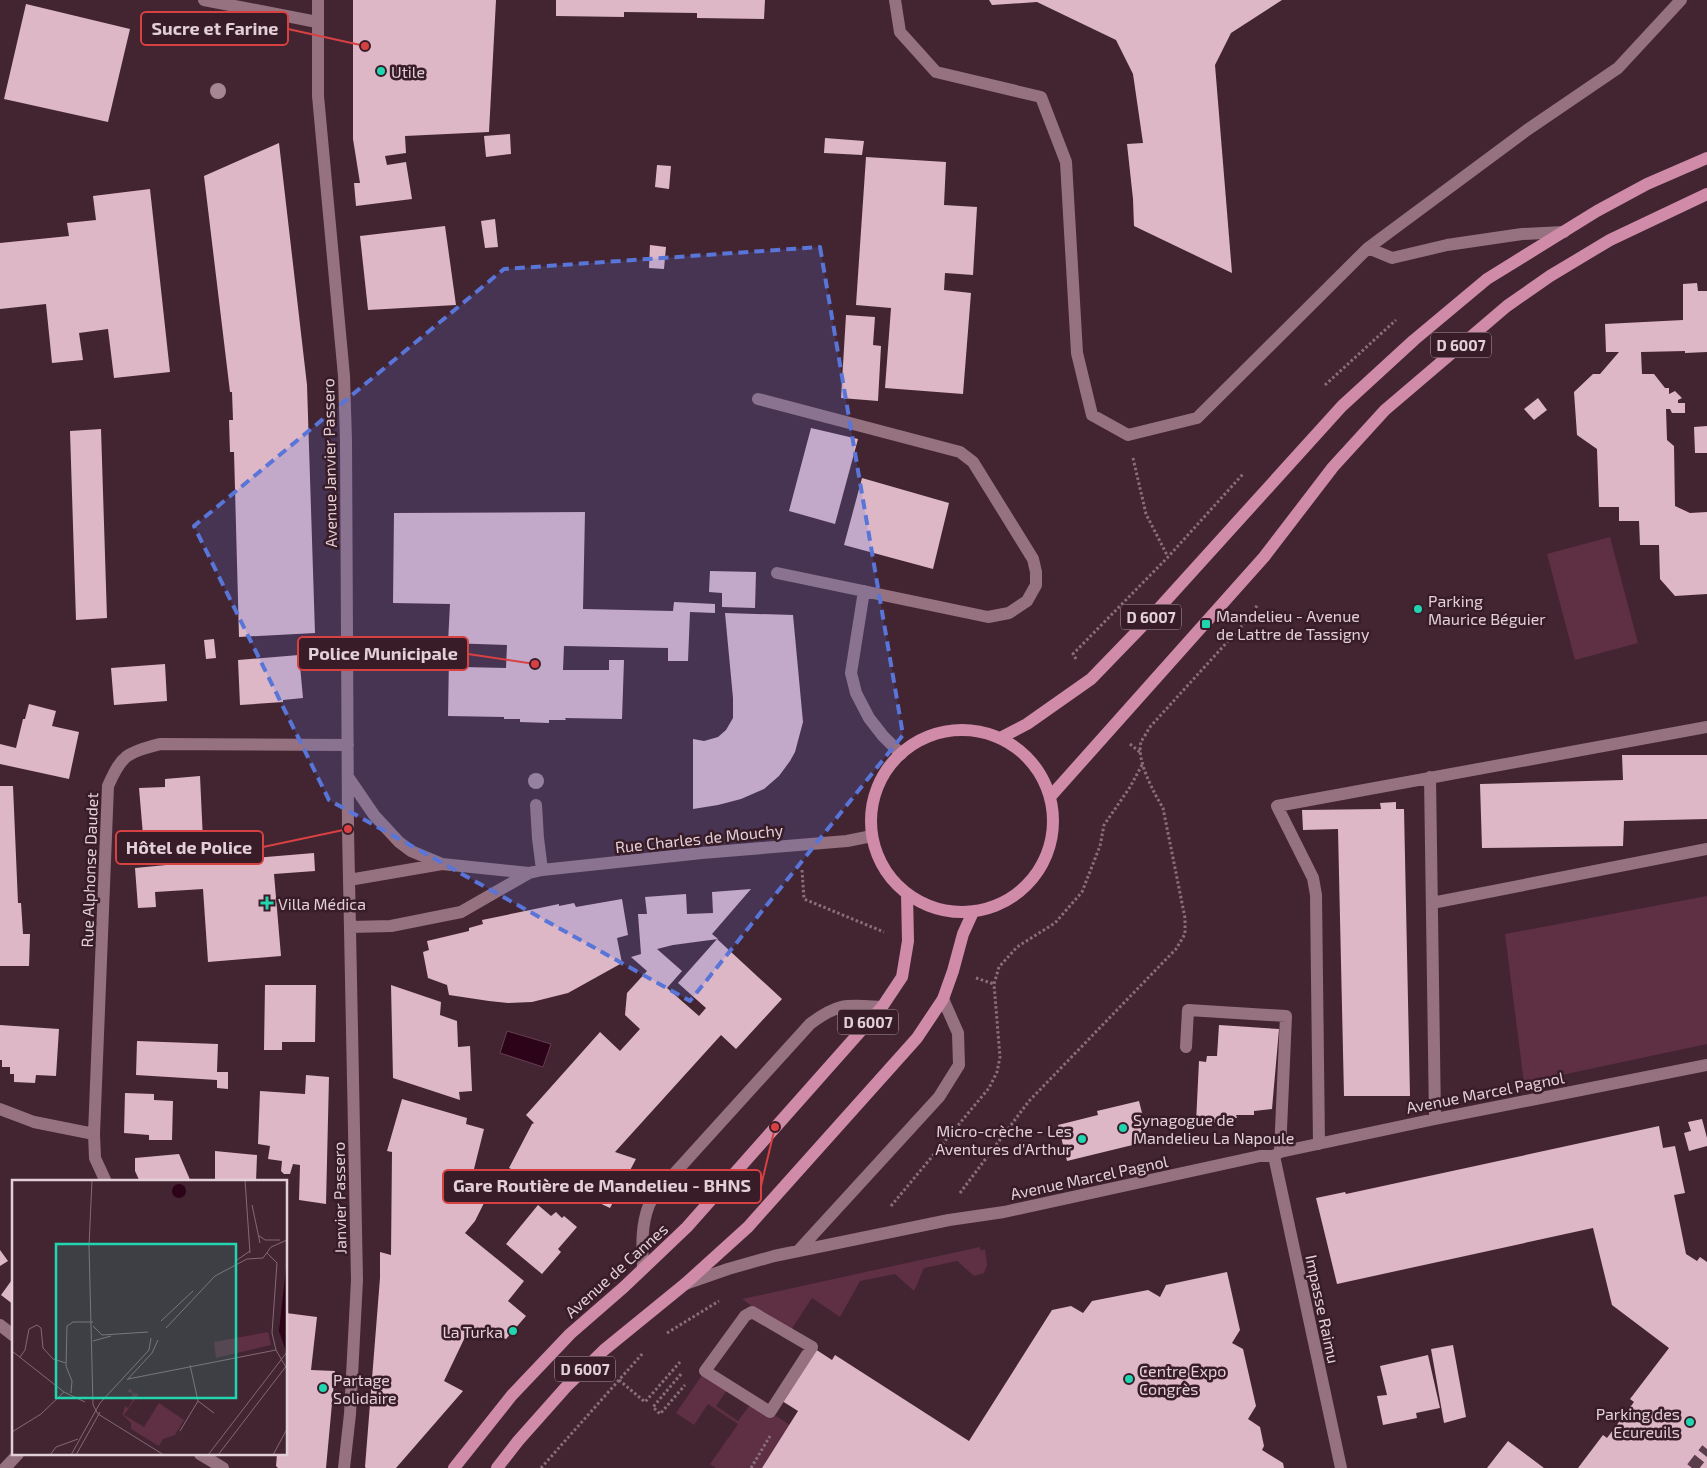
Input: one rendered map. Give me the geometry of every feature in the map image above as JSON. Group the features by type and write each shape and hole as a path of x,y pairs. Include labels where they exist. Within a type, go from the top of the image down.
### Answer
{"main road":[{"name":"D 6007","path":"1000,738 1027,724 1091,679 1151,616 1342,406 1414,340 1488,279 1597,211 1647,184 1707,158"},
{"name":"D 6007","path":"1050,796 1258,565 1333,467 1385,410 1507,306 1550,276 1610,240 1707,194"},
{"path":"974,731 1000,738 1022,752 1039,772 1050,796 1054,823 1050,848 1038,872 1021,891 998,905 973,912 950,912 927,905 907,894 894,882 876,853 872,836 872,806 882,777 901,754 923,739 948,732 974,731"},
{"name":"Avenue de Cannes","path":"454,1468 512,1395 570,1334 687,1227 882,1007 902,977 908,941 907,894"},
{"name":"D 6007","path":"497,1468 518,1441 572,1381 604,1350 685,1284 748,1227 917,1038 943,999 963,934 973,912"}],"street":[{"path":"204,0 317,22"},
{"name":"Avenue Janvier Passero","path":"318,0 318,96 344,376 350,927"},
{"path":"895,0 900,32 936,72 1041,97 1066,162 1077,354 1092,415 1128,435 1197,418 1368,248 1527,130 1618,68 1681,0"},
{"path":"1368,248 1392,258 1447,246 1522,234 1564,232"},
{"path":"758,399 960,452 973,462 1033,559 1036,585 1027,601 1009,613 988,616 777,573"},
{"path":"864,591 851,673 856,693 869,718 901,754"},
{"path":"1319,1144 1316,895 1313,878 1277,806 1707,727"},
{"name":"Rue Alphonse Daudet","path":"105,1180 95,1158 94,1134 108,786 117,765 132,752 160,744 348,745"},
{"name":"Rue Charles de Mouchy","path":"348,777 374,814 399,842 411,850 442,864"},
{"path":"1430,777 1435,1119"},
{"path":"536,805 542,870"},
{"name":"Rue Charles de Mouchy","path":"350,927 391,926 461,912 529,873 542,870 702,853 847,841 872,836"},
{"path":"1432,903 1707,849"},
{"name":"Rue Charles de Mouchy","path":"349,880 442,864 529,873"},
{"name":"Janvier Passero","path":"344,1468 350,1414 357,1280 350,927"},
{"path":"798,1251 939,1097 959,1065 958,1034 943,999"},
{"path":"643,1268 641,1243 646,1220 650,1205 662,1186 796,1038 827,1011 846,1005 882,1007"},
{"name":"Impasse Raimu","path":"1186,1047 1188,1010 1286,1016 1277,1154 1341,1468"},
{"name":"Avenue Marcel Pagnol","path":"685,1284 728,1269 798,1251 949,1220 1004,1212 1435,1119 1707,1065"},
{"path":"0,1109 34,1122 94,1134"},
{"path":"752,1312 812,1347 770,1412 705,1371 745,1316 752,1312"},
{"path":"0,1325 12,1334"},
{"path":"5,1468 16,1456"},
{"path":"203,1456 224,1468"}],"path":[{"path":"1128,435 1146,514 1168,557"},
{"path":"949,1220 952,1203 1029,1101 1176,949 1186,934 1184,910 1163,808 1143,764 1141,744 1149,728 1250,616 1260,600"},
{"path":"884,1234 881,1218 990,1088 998,1072 1000,1057 994,984 999,967 1017,947 1055,922 1082,892 1100,846 1104,825 1143,764"},
{"path":"709,1305 714,1312"}],"highlighted area":[{"path":"820,247 903,735 690,1001 329,800 194,526 504,269"}],"shaded area":[{"path":"1610,537 1638,643 1575,660 1547,554"},
{"path":"1707,896 1707,1044 1524,1083 1505,934"},
{"path":"507,1031 551,1044 543,1067 500,1053"},
{"path":"980,1247 981,1251 985,1249 987,1265 984,1273 974,1276 957,1261 924,1268 914,1291 895,1274 860,1281 840,1317 812,1298 789,1333 742,1299"},
{"path":"705,1371 729,1387 716,1406 738,1421 753,1401 790,1425 762,1468 716,1468 710,1464 738,1424 708,1404 694,1425 676,1413"}],"building":[{"path":"353,0 496,0 489,132 405,136 406,153 385,156 387,165 406,162 412,199 356,206 354,183 360,183 353,139"},
{"path":"556,0 765,0 764,19 697,18 697,13 624,12 624,17 556,16"},
{"path":"989,0 1282,0 1231,33 1215,65 1232,273 1134,226 1127,144 1143,143 1133,74 1116,40 1037,2 992,5"},
{"path":"26,4 130,29 108,122 4,99"},
{"path":"510,134 511,154 486,157 484,136"},
{"path":"825,138 864,141 862,155 824,153"},
{"path":"279,143 307,385 315,633 239,637 234,452 230,452 229,420 233,420 232,392 230,392 204,176"},
{"path":"866,157 946,162 944,205 977,207 973,275 945,273 944,290 971,293 963,394 885,388 891,308 856,305"},
{"path":"657,165 671,166 669,189 655,187"},
{"path":"150,189 170,372 114,378 108,329 79,333 83,360 52,363 46,304 0,309 0,243 69,236 67,223 96,220 93,196"},
{"path":"495,219 498,247 485,248 481,221"},
{"path":"445,226 456,305 368,310 360,236"},
{"path":"650,245 666,247 664,269 649,268"},
{"path":"1697,283 1698,291 1707,291 1707,352 1641,352 1642,374 1654,374 1665,388 1669,388 1669,394 1675,391 1682,398 1678,400 1678,403 1685,403 1685,413 1672,413 1670,409 1666,409 1667,440 1674,446 1675,506 1690,513 1707,512 1707,594 1675,596 1660,579 1659,545 1640,545 1639,521 1619,521 1619,507 1599,507 1597,449 1577,435 1574,392 1593,374 1600,374 1619,352 1606,352 1605,324 1683,320 1683,284"},
{"path":"846,315 875,317 873,345 881,346 878,401 841,398"},
{"path":"1538,398 1547,410 1534,420 1524,409"},
{"path":"1707,426 1707,453 1695,453 1694,427"},
{"path":"811,428 858,439 835,524 789,511"},
{"path":"101,429 107,618 76,620 70,431"},
{"path":"862,478 949,503 933,569 844,545"},
{"path":"585,512 583,609 673,611 674,602 715,604 715,613 690,612 688,661 668,661 668,648 564,646 563,670 609,670 609,660 624,660 622,719 565,718 566,720 549,720 549,723 520,722 520,719 504,719 504,717 448,716 449,657 462,657 462,667 506,668 507,645 448,643 450,604 393,603 394,513"},
{"path":"710,571 756,572 755,608 722,607 722,593 709,592"},
{"path":"725,613 793,615 803,722 795,752 790,761 779,776 764,789 741,799 693,809 693,739 704,741 718,737 726,730 733,718 733,698"},
{"path":"214,639 216,658 206,659 204,640"},
{"path":"299,655 303,698 283,700 283,702 240,705 238,660"},
{"path":"165,664 167,701 114,705 111,668"},
{"path":"29,704 56,711 52,726 79,732 69,779 0,764 0,744 16,748 23,719 25,719"},
{"path":"1622,755 1707,755 1707,819 1624,821 1623,846 1482,848 1480,784 1623,780"},
{"path":"200,776 203,840 171,842 170,833 143,835 139,788 165,787 165,779"},
{"path":"0,786 13,786 18,903 21,903 23,934 30,934 29,966 0,966"},
{"path":"1396,802 1396,809 1404,809 1410,1096 1344,1096 1338,829 1303,830 1302,810 1381,809 1380,803"},
{"path":"226,842 228,860 314,853 315,871 274,874 281,956 208,962 203,889 155,892 156,907 138,908 135,868 187,863 185,846"},
{"path":"751,889 712,934 782,999 736,1049 721,1035 615,1152 636,1159 610,1208 563,1186 560,1191 509,1168 534,1123 526,1115 600,1032 620,1051 640,1029 625,1015 627,993 647,971 631,957 641,954 638,914 647,914 645,897 686,894 687,914 713,913 712,892","holes":["717,939 678,983 706,1008 699,1016 667,988 682,971 657,949"]},
{"path":"622,899 628,935 617,938 622,963 568,993 532,1002 508,1003 489,1001 449,995 447,985 428,978 423,952 429,950 427,941 469,931 469,928 483,924 482,920 559,904 559,906 574,903 576,907"},
{"path":"265,985 316,985 315,1042 282,1042 282,1050 264,1050"},
{"path":"391,985 441,1002 440,1015 457,1021 458,1047 470,1046 472,1091 459,1092 460,1100 393,1078"},
{"path":"0,1025 59,1029 56,1076 36,1075 35,1083 14,1082 14,1074 10,1074 10,1067 2,1067 2,1060 0,1060"},
{"path":"1219,1025 1279,1029 1272,1109 1254,1111 1254,1115 1236,1115 1237,1118 1218,1119 1219,1122 1196,1123 1199,1061 1206,1062 1207,1056 1217,1056"},
{"path":"137,1041 218,1044 217,1072 228,1072 228,1089 217,1088 217,1080 136,1075"},
{"path":"306,1075 329,1077 326,1204 299,1200 300,1165 293,1164 290,1174 284,1174 281,1171 282,1161 268,1159 270,1146 258,1144 260,1091 305,1094"},
{"path":"125,1093 154,1094 154,1100 173,1101 172,1140 149,1140 149,1135 124,1133"},
{"path":"402,1099 467,1118 466,1124 484,1129 472,1177 494,1183 475,1221 465,1233 524,1281 508,1301 526,1316 506,1339 484,1331 477,1339 466,1335 444,1381 463,1391 396,1468 366,1468 380,1278 380,1252 391,1255 392,1152 387,1151"},
{"path":"1139,1101 1149,1141 1067,1161 1058,1125 1098,1115 1097,1111"},
{"path":"1702,1119 1707,1146 1689,1151 1684,1133 1691,1131 1688,1122"},
{"path":"1659,1126 1663,1148 1675,1146 1685,1193 1674,1195 1686,1254 1697,1261 1700,1257 1707,1262 1707,1468 1578,1468 1603,1435 1607,1438 1634,1402 1630,1399 1669,1348 1612,1305 1593,1228 1337,1284 1316,1198 1345,1192 1346,1194"},
{"path":"215,1151 257,1155 256,1180 215,1180"},
{"path":"179,1154 190,1180 139,1180 135,1171 135,1158"},
{"path":"538,1205 551,1216 556,1212 562,1218 564,1216 577,1227 558,1249 561,1252 542,1274 506,1244"},
{"path":"0,1250 8,1261 0,1266"},
{"name":"Centre Expo Congrès","path":"1227,1272 1240,1330 1232,1343 1243,1349 1256,1406 1248,1419 1260,1427 1264,1446 1262,1450 1283,1463 1284,1468 762,1468 798,1411 779,1399 812,1347 832,1360 835,1355 969,1441 1052,1310 1071,1306 1083,1313 1092,1301 1148,1290 1160,1297 1166,1285"},
{"path":"12,1280 12,1303 1,1295"},
{"path":"288,1313 317,1317 311,1370 335,1371 326,1468 278,1468 276,1466 277,1456 288,1456"},
{"path":"1453,1345 1466,1417 1444,1423 1431,1349"},
{"path":"1428,1355 1440,1408 1416,1413 1417,1418 1383,1425 1377,1396 1387,1395 1380,1366"},
{"path":"1508,1441 1544,1468 1487,1468"}],"tunnel":[{"path":"1692,1468 1707,1449"}],"place":[{"name":"Sucre et Farine","path":"365,46"},
{"name":"Utile","path":"381,71"},
{"name":"Parking Maurice Béguier","path":"1418,609"},
{"name":"Mandelieu - Avenue de Lattre de Tassigny","path":"1206,624"},
{"name":"Police Municipale","path":"535,664"},
{"name":"Hôtel de Police","path":"348,829"},
{"name":"Villa Médica","path":"267,903"},
{"name":"Gare Routière de Mandelieu - BHNS","path":"775,1127"},
{"name":"Synagogue de Mandelieu La Napoule","path":"1123,1128"},
{"name":"Micro-crèche - Les Aventures d'Arthur","path":"1082,1139"},
{"name":"La Turka","path":"513,1331"},
{"name":"Centre Expo Congrès","path":"1129,1379"},
{"name":"Partage Solidaire","path":"323,1388"},
{"name":"Parking des Ecureuils","path":"1690,1422"}]}
